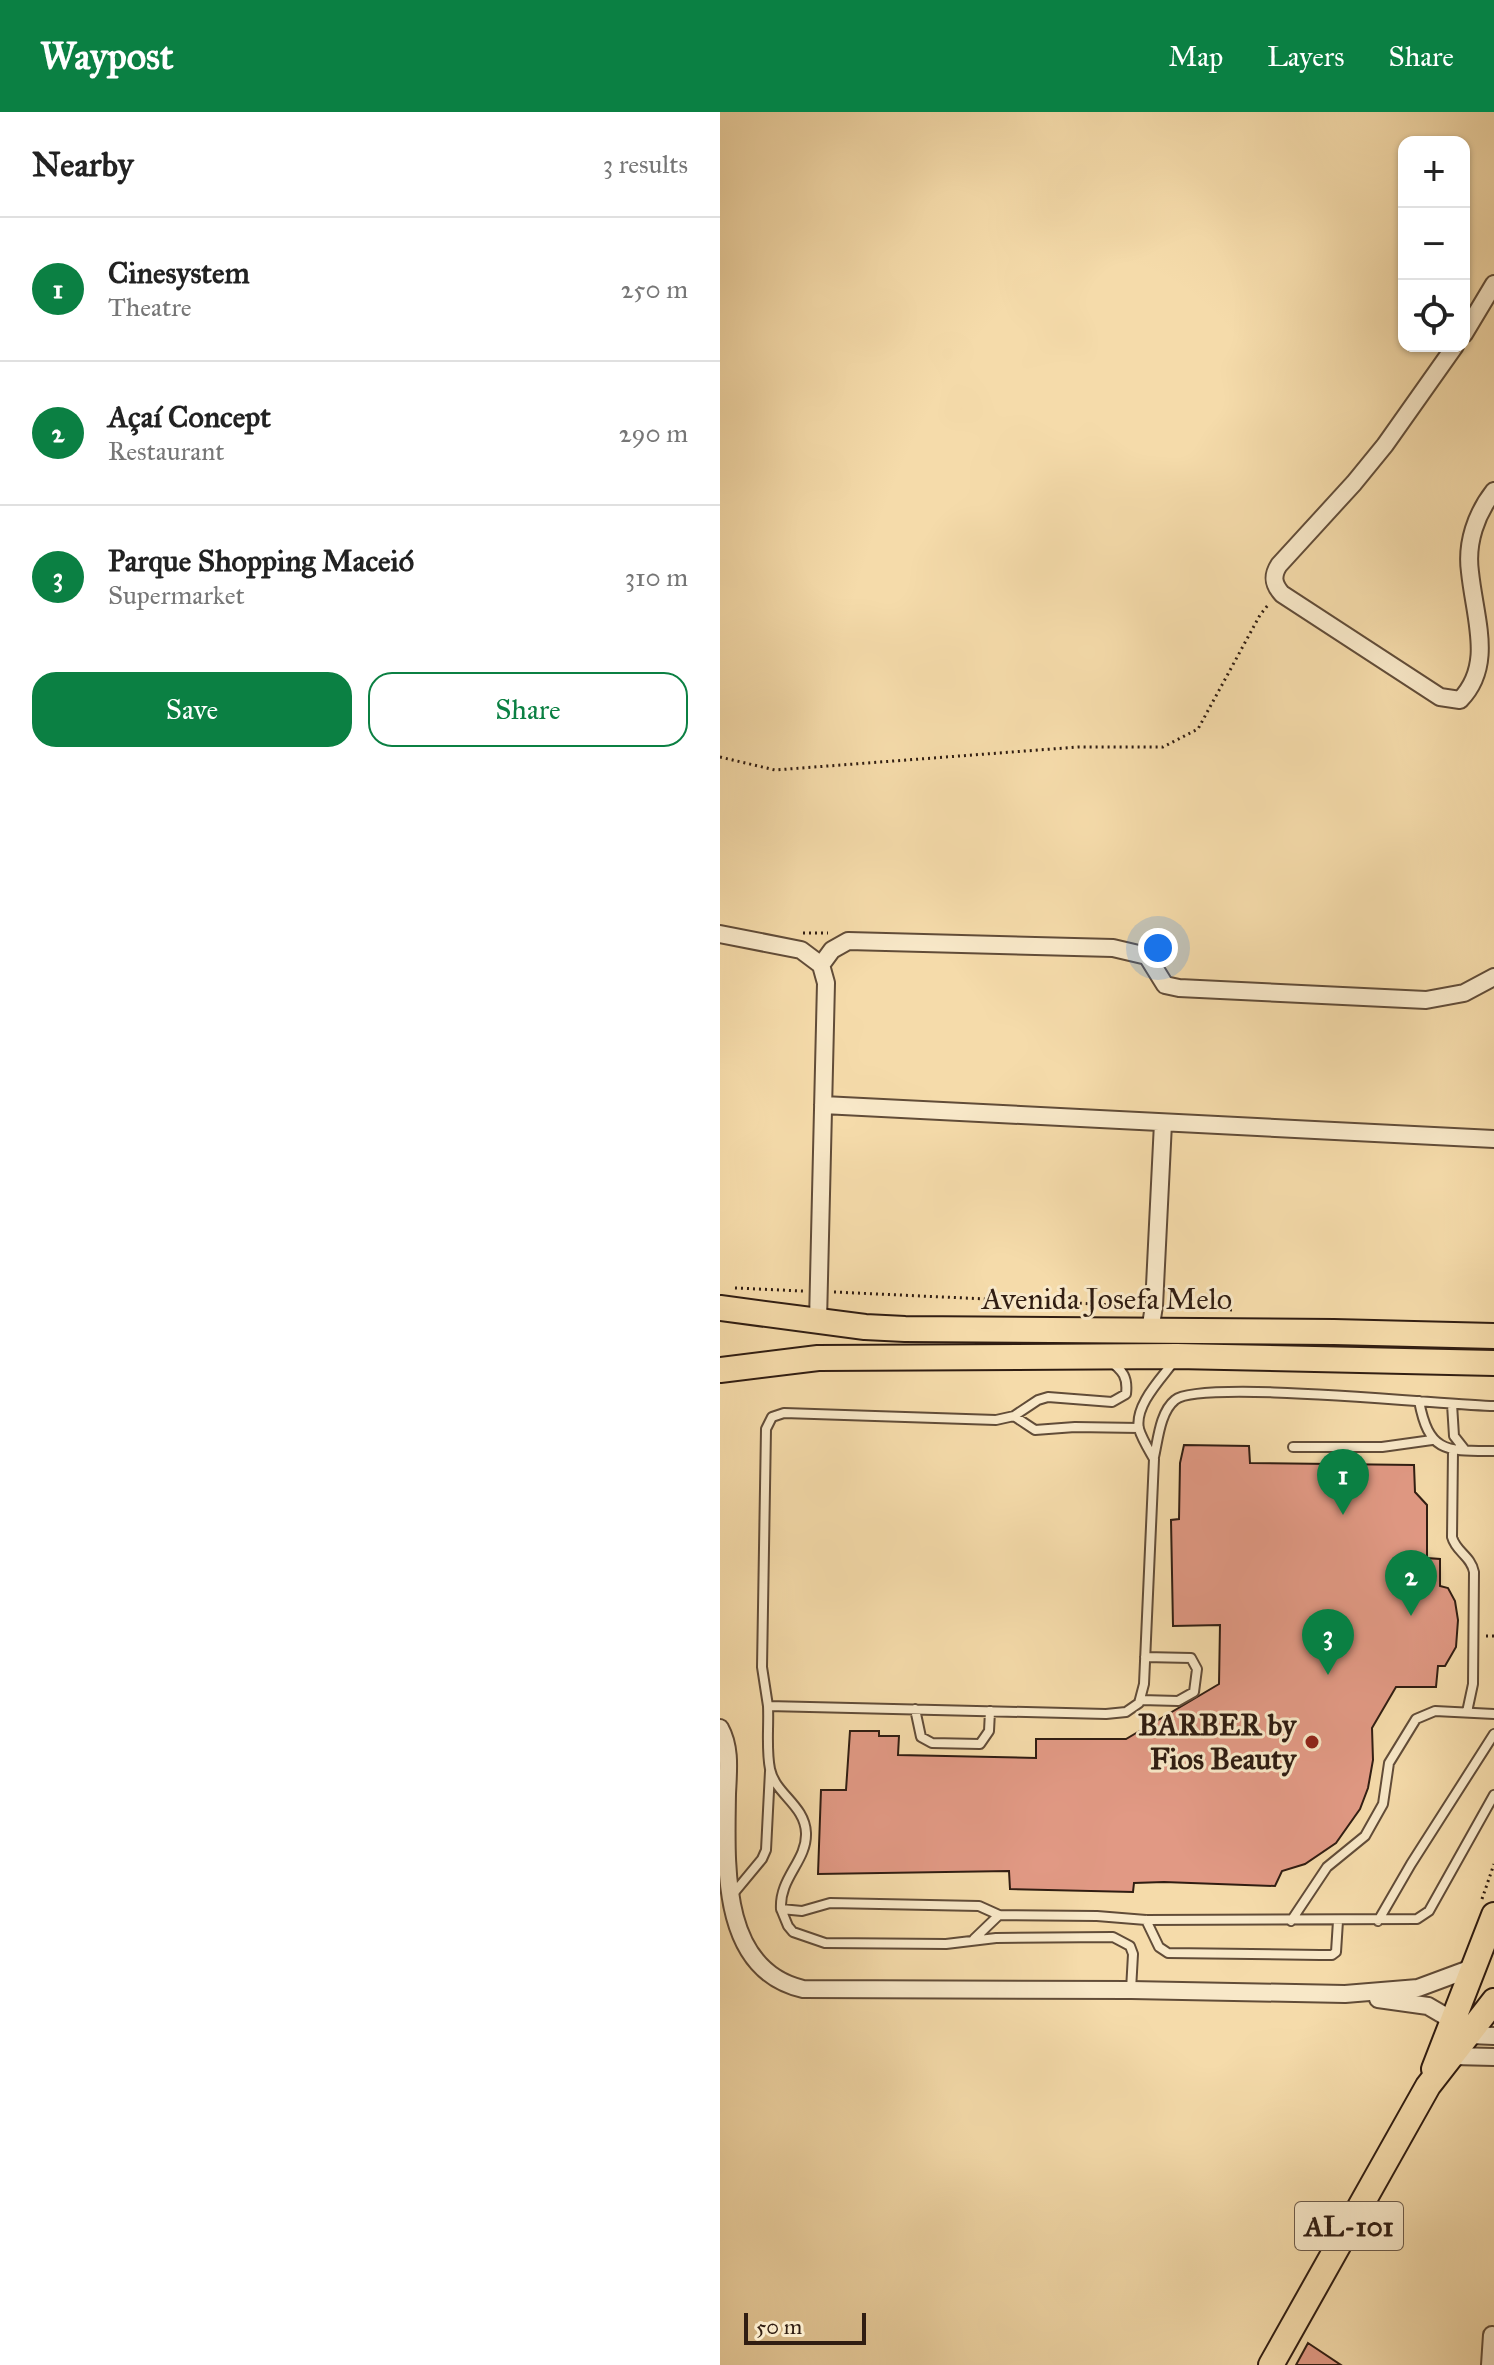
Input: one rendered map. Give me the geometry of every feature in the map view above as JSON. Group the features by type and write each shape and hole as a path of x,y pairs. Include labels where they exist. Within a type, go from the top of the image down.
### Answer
{"main road":[{"name":"Avenida Josefa Melo","path":"725,1303 759,1313 905,1329 1494,1336"},
{"name":"Avenida Josefa Melo","path":"720,1370 818,1358 1177,1356 1494,1363"},
{"name":"AL-101","path":"1428,2086 1472,2030 1472,1968 1494,1915"},
{"name":"AL-101","path":"1271,2365 1428,2086 1494,2001"}],"street":[{"path":"1470,324 1494,284"},
{"path":"1451,352 1385,445 1279,565 1276,583 1440,697 1460,700 1476,687 1491,659 1492,646 1474,595 1469,555 1472,532 1494,491"},
{"path":"720,934 801,950 821,965 826,983 818,1321"},
{"path":"821,965 832,950 848,941 1113,948 1147,956 1165,985 1179,988 1426,1000 1464,993 1494,977"},
{"path":"823,1105 1494,1139"},
{"path":"1150,1331 1154,1306 1163,1123"},
{"path":"720,1728 725,1736 728,1755 727,1901 734,1931 744,1952 769,1978 783,1985 803,1989 1345,1994 1418,1988 1472,1968"},
{"path":"1345,1994 1428,2006 1472,2030"},
{"path":"1453,2056 1494,2057"},
{"path":"1490,2365 1492,2335"}],"lane":[{"path":"727,1901 766,1850 770,1770 768,1706 762,1667 766,1429 772,1417 784,1413 996,1420 1014,1416 1048,1397 1118,1401 1126,1394 1124,1373 1103,1356"},
{"path":"1154,1459 1139,1428 1141,1413 1148,1397 1177,1356"},
{"path":"768,1706 1117,1714 1135,1708 1141,1700 1145,1657 1154,1459 1170,1404 1185,1395 1285,1394 1494,1406"},
{"path":"1419,1401 1423,1421 1432,1440 1440,1446 1453,1451 1494,1451"},
{"path":"1452,1404 1454,1436 1466,1451"},
{"path":"1014,1416 1035,1430 1139,1428"},
{"path":"1293,1447 1382,1447 1432,1440"},
{"path":"1453,1451 1452,1537 1454,1545 1473,1564 1474,1572 1473,1684 1467,1712"},
{"path":"1141,1700 1178,1701 1194,1692 1197,1669 1191,1658 1145,1657"},
{"path":"915,1709 921,1737 932,1743 980,1744 989,1731 990,1711"},
{"path":"1291,1921 1327,1867 1365,1836 1383,1804 1389,1763 1416,1719 1435,1711 1494,1714"},
{"path":"1378,1921 1494,1734"},
{"path":"770,1770 780,1789 795,1804 804,1820 806,1835 803,1848 784,1883 781,1909 793,1932 825,1943 946,1944 973,1940 1113,1937 1130,1946 1133,1954 1131,1990"},
{"path":"781,1909 802,1911 830,1903 979,1906 999,1915 1146,1920 1417,1919 1429,1911 1494,1795"},
{"path":"973,1940 999,1915"},
{"path":"1146,1920 1159,1947 1168,1953 1304,1955 1336,1952 1338,1921"}],"path":[{"path":"720,757 775,770 1078,747 1163,747 1198,729 1276,583"},
{"path":"725,1303 818,1291 1247,1310"}],"building":[{"path":"1184,1445 1249,1446 1250,1463 1414,1465 1415,1492 1427,1505 1427,1558 1440,1559 1440,1586 1448,1588 1455,1601 1458,1620 1456,1647 1445,1666 1438,1666 1436,1687 1396,1687 1372,1728 1373,1760 1360,1809 1336,1843 1305,1864 1282,1871 1275,1886 1164,1882 1134,1883 1133,1892 1010,1889 1009,1871 818,1874 821,1790 846,1790 850,1731 879,1731 879,1736 899,1736 898,1755 1036,1758 1036,1739 1126,1739 1219,1684 1220,1625 1173,1626 1171,1520 1179,1519 1180,1463"},
{"path":"1308,2343 1341,2365 1296,2365"}],"place":[{"name":"Cinesystem","path":"1343,1515"},
{"name":"Açaí Concept","path":"1411,1616"},
{"name":"Parque Shopping Maceió","path":"1328,1675"},
{"name":"BARBER by Fios Beauty","path":"1312,1742"}]}
